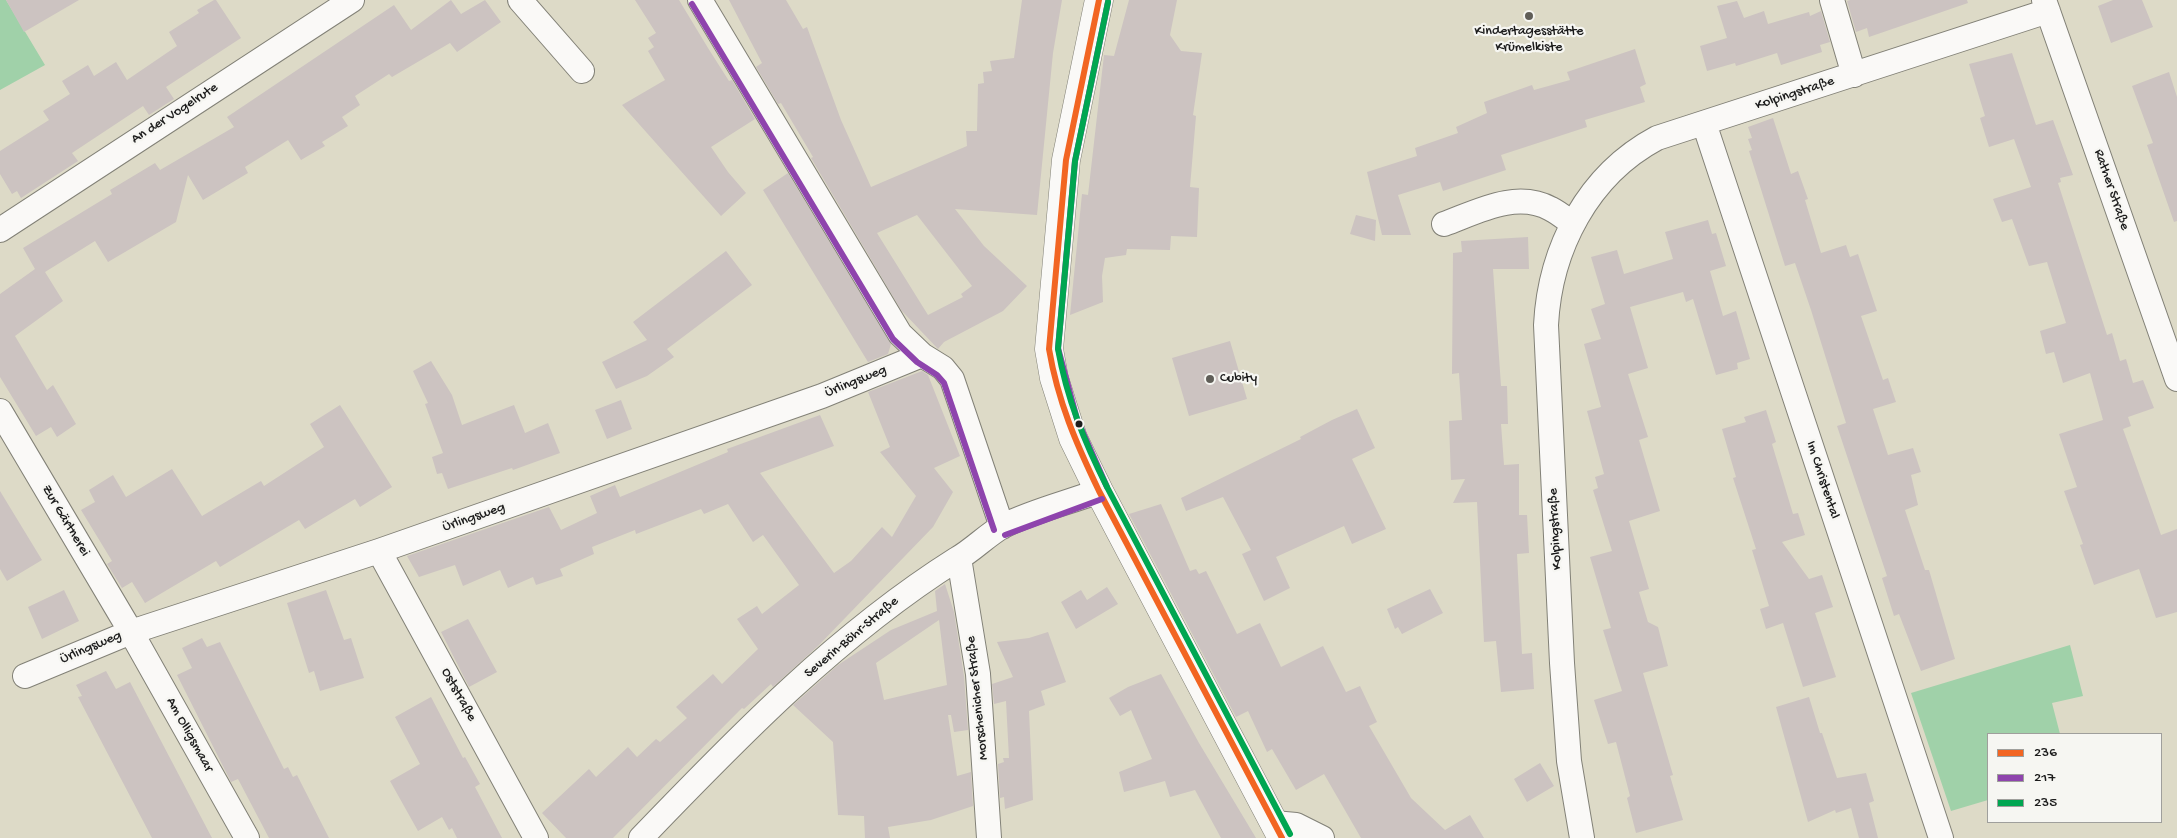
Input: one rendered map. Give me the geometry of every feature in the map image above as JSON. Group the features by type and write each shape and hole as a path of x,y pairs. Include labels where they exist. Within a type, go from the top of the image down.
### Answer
{"street":[{"name":"An der Vogelrute","path":"0,230 352,0"},
{"path":"520,0 582,71"},
{"path":"700,0 900,334 922,355 944,368 952,379 1002,526"},
{"path":"1099,0 1066,160 1050,318 1049,349 1054,378 1072,438 1278,830 1296,825 1322,838"},
{"path":"1832,0 1854,75"},
{"name":"Kolpingstraße","path":"1582,838 1569,761 1562,673 1546,325 1548,294 1557,261 1573,224 1595,189 1634,151 1657,138 1854,75 2046,6"},
{"name":"Rather Straße","path":"2046,6 2177,379"},
{"name":"Im Christental","path":"1704,123 1941,838"},
{"path":"1444,224 1512,201 1530,202 1550,208 1573,224"},
{"name":"Ürlingsweg","path":"25,676 131,632 379,551 822,396 922,355"},
{"name":"Zur Gärtnerei","path":"0,411 131,632"},
{"name":"Severin-Böhr-Straße","path":"641,838 711,765 832,652 924,579 959,558 1002,526 1099,491"},
{"name":"Oststraße","path":"379,551 536,838"},
{"name":"Morschenicher Straße","path":"959,558 978,674 989,838"},
{"name":"Am Olligsmaar","path":"131,632 247,838"}],"green space":[{"path":"0,0 6,0 45,65 0,90"},
{"path":"2070,645 2083,696 2052,703 2060,733 1987,733 1987,800 1951,811 1911,693"}],"building":[{"path":"6,0 79,0 24,32"},
{"path":"216,0 241,38 166,87 174,99 149,115 143,106 72,153 78,161 21,198 17,191 12,194 0,174 0,151 49,120 43,111 70,94 62,81 88,65 94,76 116,62 127,80 177,46 169,32 199,13 197,10"},
{"path":"451,0 461,14 485,0 501,22 457,52 450,43 392,77 389,74 355,96 360,105 342,117 348,126 322,142 325,146 301,160 288,140 245,167 248,173 203,200 188,175 176,222 108,262 95,241 45,272 63,301 15,336 47,390 53,385 76,424 57,437 51,427 36,436 0,377 0,294 35,269 23,248 112,194 110,190 155,163 160,170 234,127 227,117 394,5 411,30"},
{"path":"635,0 679,0 729,81 732,80 755,119 711,147 728,172 746,193 721,216 622,105 665,80 648,51 654,47 648,38 656,33"},
{"path":"729,0 786,0 803,29 807,27 841,120 871,187 967,146 966,131 977,131 978,84 984,83 983,72 992,71 990,61 1014,58 1022,0 1062,0 1053,53 1037,215 955,209 984,246 1027,286 1003,311 944,342 938,349 901,310 811,158 813,157 781,103 778,104 756,67 762,63","holes":["917,215 972,286 961,294 963,297 928,315 877,233"]},
{"path":"1129,0 1177,0 1170,35 1181,51 1202,53 1193,115 1196,116 1190,187 1199,188 1197,237 1171,236 1170,250 1127,249 1126,255 1105,258 1102,276 1103,302 1070,315 1082,194 1088,195 1104,55 1114,56"},
{"path":"1967,0 1968,3 1869,37 1867,28 1856,32 1847,1"},
{"path":"2113,0 2142,0 2153,27 2111,43 2098,6"},
{"path":"1737,1 1744,18 1764,11 1768,24 1809,12 1810,16 1821,11 1830,42 1820,45 1822,52 1781,65 1777,53 1736,66 1735,63 1707,71 1700,46 1727,38 1717,6"},
{"path":"1635,49 1646,84 1640,87 1645,102 1585,120 1587,127 1501,155 1506,170 1443,191 1440,182 1398,195 1411,235 1382,235 1367,172 1417,156 1415,148 1458,133 1456,127 1487,113 1484,102 1532,85 1534,90 1570,80 1567,72"},
{"path":"2012,53 2036,125 2053,120 2073,175 2060,178 2061,182 2058,183 2107,335 2112,333 2120,361 2126,359 2133,383 2143,380 2154,408 2128,417 2131,426 2123,429 2161,535 2177,529 2177,612 2156,618 2139,569 2094,585 2080,545 2083,544 2064,491 2077,487 2059,434 2103,420 2090,373 2063,383 2054,352 2046,354 2040,331 2066,323 2047,262 2029,266 2012,219 2002,222 1993,199 2031,187 2014,139 1989,147 1980,118 1985,116 1969,64"},
{"path":"2169,72 2177,97 2177,221 2174,222 2147,145 2153,143 2132,86"},
{"path":"1773,118 1791,174 1798,171 1808,199 1805,200 1821,253 1846,245 1850,257 1858,254 1877,311 1861,316 1883,380 1888,378 1896,402 1873,409 1888,455 1913,448 1921,472 1911,475 1918,505 1905,510 1925,570 1929,570 1955,659 1921,671 1899,614 1894,616 1882,578 1887,576 1837,426 1846,423 1811,310 1795,263 1785,266 1749,151 1752,150 1748,139 1752,138 1748,127"},
{"path":"788,173 891,344 888,354 868,362 763,190"},
{"path":"1356,215 1376,220 1375,241 1350,234"},
{"path":"1708,220 1712,234 1716,233 1726,266 1710,271 1723,316 1736,311 1750,359 1737,363 1738,369 1716,375 1693,299 1686,302 1683,292 1630,307 1648,368 1628,374 1648,437 1639,440 1660,511 1629,521 1649,589 1639,592 1648,622 1658,627 1668,666 1643,673 1673,775 1670,776 1683,820 1636,833 1627,798 1630,796 1616,742 1608,744 1594,700 1622,691 1603,630 1611,628 1590,557 1612,551 1593,490 1598,488 1595,477 1604,474 1587,411 1601,407 1584,344 1601,339 1591,309 1605,304 1591,257 1617,250 1624,274 1673,259 1665,232"},
{"path":"1528,237 1529,269 1493,269 1501,386 1507,386 1508,424 1501,424 1504,465 1519,464 1519,515 1527,515 1529,553 1517,554 1522,654 1532,653 1534,689 1501,692 1496,641 1484,642 1477,502 1453,503 1465,479 1451,480 1449,421 1462,420 1459,373 1452,374 1453,253 1462,252 1461,241"},
{"path":"726,251 752,285 667,349 674,357 647,376 616,389 602,362 647,340 633,322"},
{"name":"Cubity","path":"1230,341 1247,399 1189,416 1172,358"},
{"path":"431,361 452,395 462,425 514,405 525,433 548,423 560,453 513,470 512,468 448,489 442,473 437,474 432,457 443,453 425,404 428,403 413,371"},
{"path":"922,371 928,375 960,456 934,468 953,492 933,527 818,646 773,687 771,684 744,709 742,708 613,838 566,838 542,813 589,769 596,777 628,747 637,757 656,739 660,742 687,718 676,707 713,674 722,684 758,649 737,619 757,606 762,614 799,585 763,535 753,542 728,504 704,514 701,509 636,534 635,530 592,547 594,554 560,569 563,576 536,585 533,577 508,588 500,570 463,586 455,565 419,577 407,556 549,507 561,530 597,513 590,496 615,485 620,497 728,452 727,449 820,415 834,446 760,473 834,573 851,561 882,527 892,537 916,496 880,452 890,447 868,392"},
{"path":"621,400 632,429 607,439 595,410"},
{"path":"340,405 392,487 360,507 355,499 305,529 299,520 220,567 216,561 145,603 132,582 122,588 107,564 112,561 81,510 95,502 89,490 113,475 126,497 172,469 202,516 261,481 264,486 324,447 310,424"},
{"path":"1357,409 1375,448 1352,459 1386,529 1352,544 1344,526 1276,557 1290,588 1264,601 1242,554 1251,550 1223,497 1186,511 1181,498 1301,439 1300,437"},
{"path":"1766,410 1776,442 1772,444 1793,514 1798,513 1805,535 1782,542 1809,579 1822,575 1833,607 1815,613 1836,677 1803,687 1783,623 1766,629 1760,609 1769,606 1752,550 1756,549 1733,478 1736,477 1722,429 1746,422 1744,417"},
{"path":"0,491 42,560 7,581 0,569"},
{"path":"1161,504 1190,571 1196,569 1199,574 1206,571 1237,634 1260,623 1281,667 1323,646 1346,692 1360,686 1377,722 1369,726 1411,798 1445,830 1470,815 1484,838 1361,838 1324,774 1296,790 1272,749 1267,752 1248,711 1236,717 1129,514"},
{"path":"945,584 954,612 964,676 968,730 954,732 951,715 948,715 957,776 971,772 973,806 931,820 888,827 890,838 865,838 864,816 838,815 833,742 793,705 838,665 891,630 937,611 935,591","holes":["939,620 947,685 884,700 876,663"]},
{"path":"1107,587 1118,604 1076,629 1061,602 1081,590 1087,600"},
{"path":"1430,589 1443,613 1402,634 1398,627 1395,629 1387,609"},
{"path":"64,590 79,621 42,639 28,607"},
{"path":"326,590 344,640 351,638 364,678 320,691 314,671 309,673 287,603"},
{"path":"468,619 497,672 469,687 441,632"},
{"path":"1048,632 1066,682 1041,691 1045,705 1029,711 1033,800 1005,809 1004,797 1000,798 998,764 1004,762 1003,758 1009,758 1006,701 994,704 992,684 1013,677 997,642 1029,638"},
{"path":"202,638 207,647 220,642 284,769 288,767 293,777 297,775 329,838 269,838 238,779 231,782 177,675 192,668 182,648"},
{"path":"106,671 116,689 130,682 212,838 152,838 78,697 82,696 76,685"},
{"path":"1161,674 1199,743 1256,838 1221,838 1195,790 1170,797 1165,781 1124,792 1119,772 1152,759 1131,710 1120,716 1109,698 1128,687"},
{"path":"431,697 463,758 465,757 480,784 475,787 502,838 457,838 452,828 449,830 442,817 418,831 390,781 420,764 395,717"},
{"path":"1809,697 1837,778 1866,773 1874,801 1869,803 1878,838 1859,838 1851,808 1836,813 1835,810 1808,822 1776,707"},
{"path":"1540,763 1554,786 1527,802 1514,779"}],"transit line":[{"name":"236","path":"1099,0 1066,160 1049,349 1057,387 1069,422 1099,491 1282,838"},
{"name":"217","path":"1107,487 1077,419 1058,348 1075,161 1108,2"},
{"name":"235","path":"1108,2 1075,161 1058,349 1066,385 1077,419 1107,487 1290,834"},
{"name":"217","path":"692,4 893,339 917,362 937,375 944,383 994,530"},
{"name":"217","path":"1005,535 1102,499"}],"place":[{"name":"Kindertagesstätte Krümelkiste","path":"1529,16"},
{"name":"Cubity","path":"1210,379"}]}
